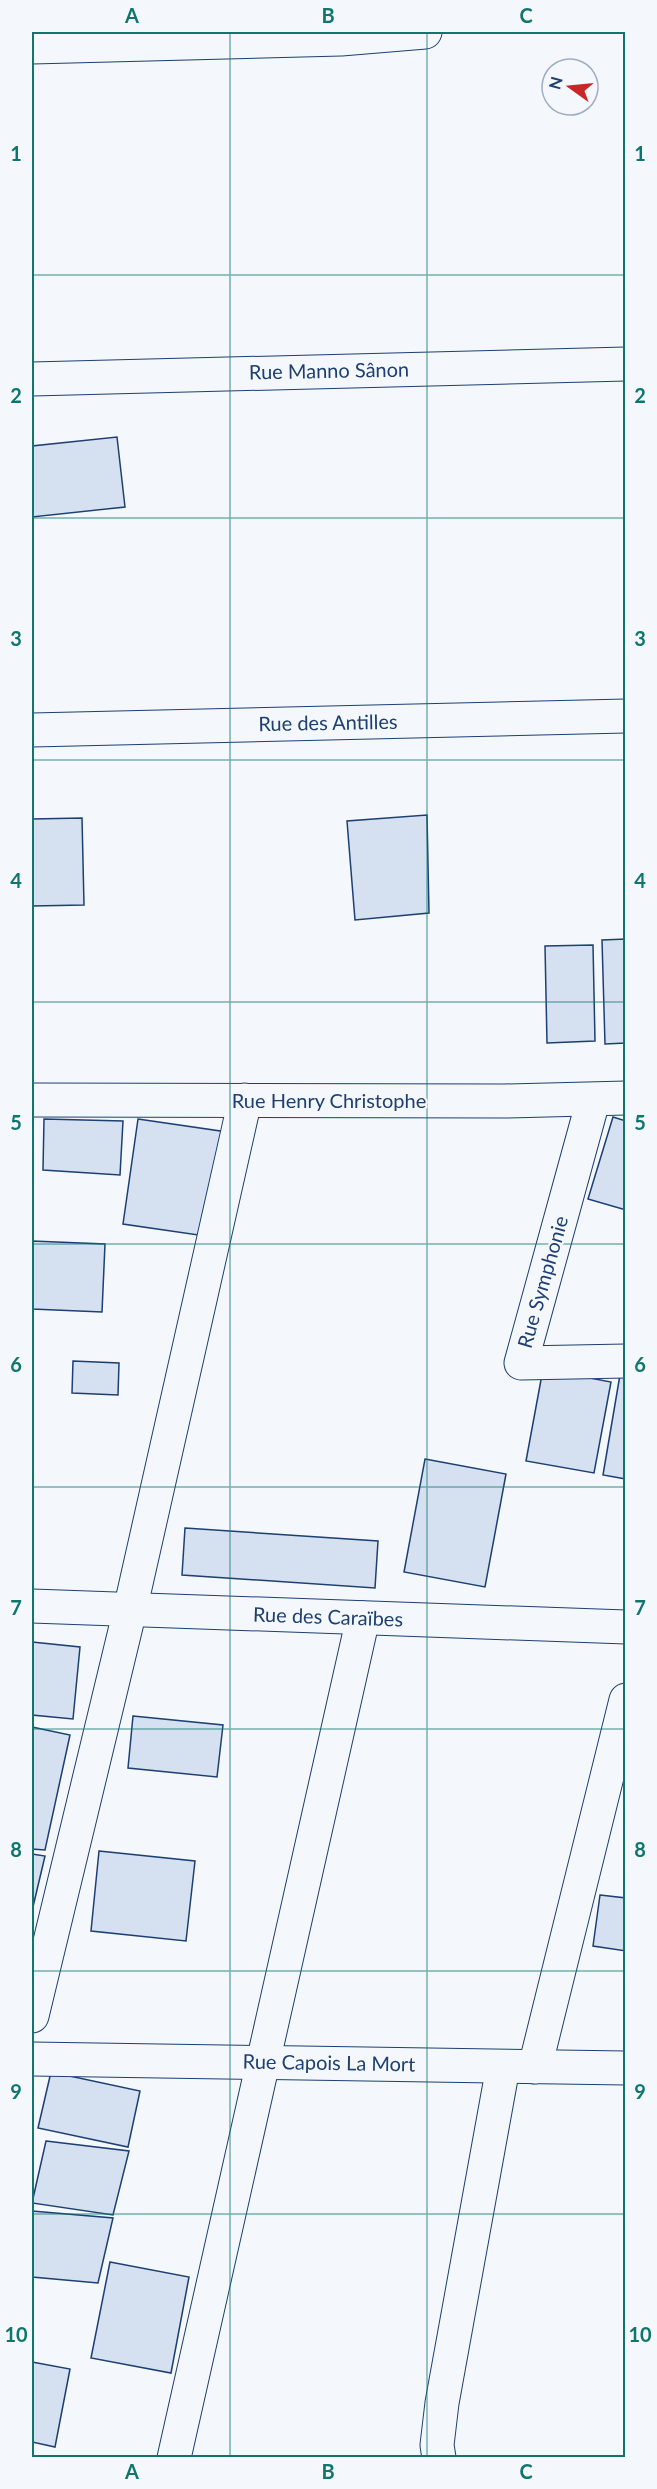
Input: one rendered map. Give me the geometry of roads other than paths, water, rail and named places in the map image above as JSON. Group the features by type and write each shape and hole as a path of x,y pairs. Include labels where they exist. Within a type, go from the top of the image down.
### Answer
{"street":[{"path":"32,47 425,32"},
{"name":"Rue Manno Sânon","path":"32,379 626,364"},
{"name":"Rue des Antilles","path":"32,730 626,716"},
{"name":"Rue Henry Christophe","path":"32,1100 593,1101 626,1098"},
{"path":"32,2016 130,1610 245,1100"},
{"name":"Rue Symphonie","path":"593,1101 521,1363 626,1361"},
{"name":"Rue des Caraïbes","path":"32,1606 626,1627"},
{"path":"174,2457 363,1618"},
{"path":"536,2067 626,1700"},
{"name":"Rue Capois La Mort","path":"32,2059 626,2068"},
{"path":"439,2457 436,2445 442,2403 503,2067"}]}
